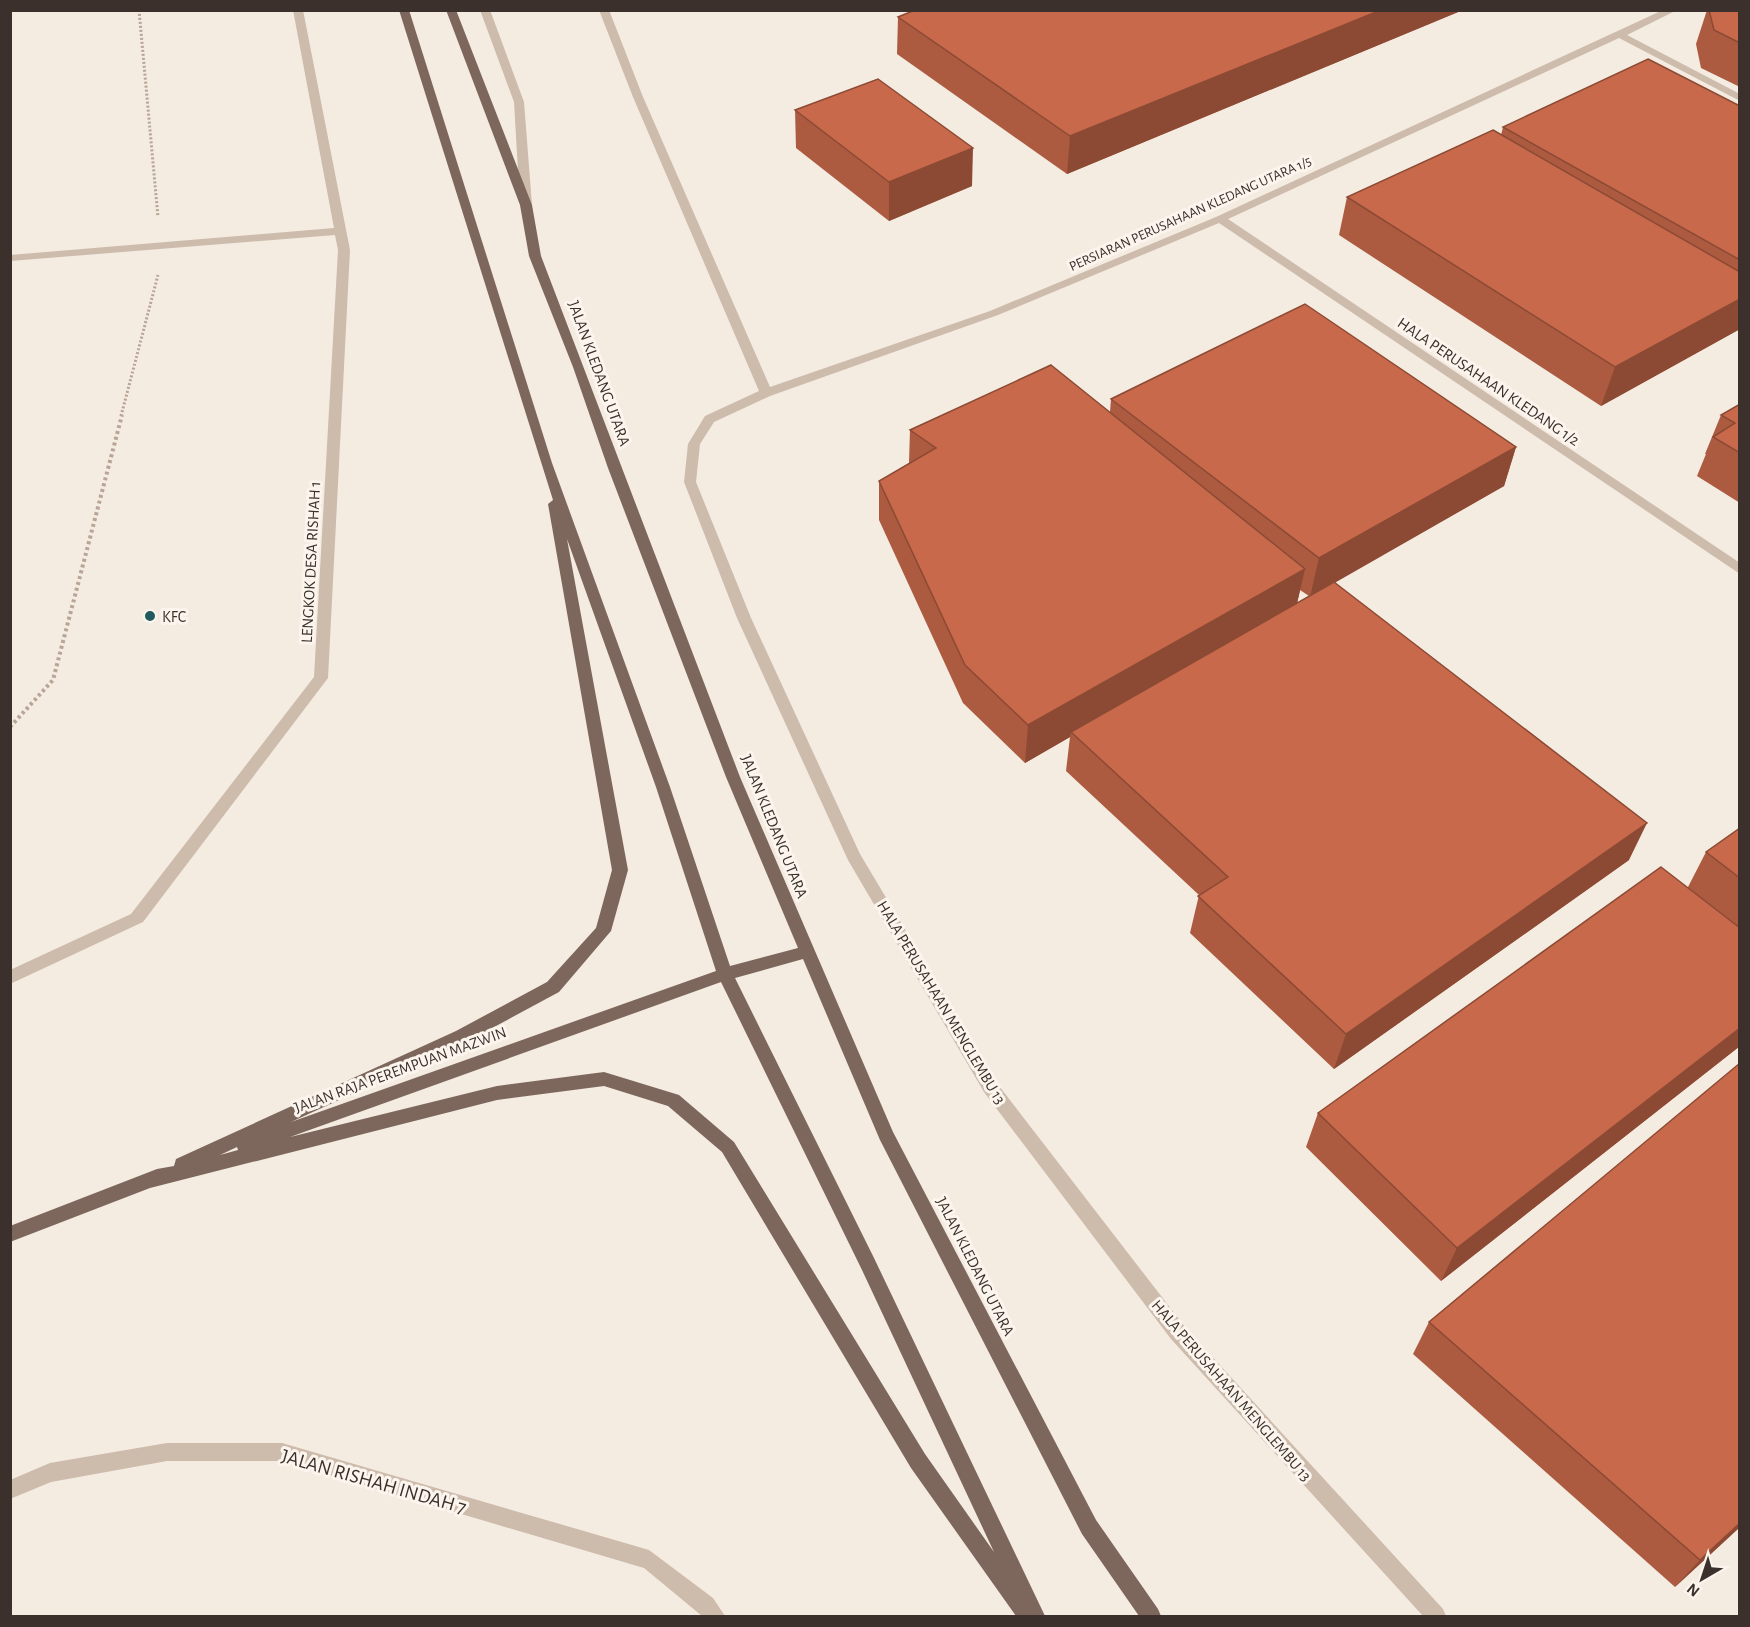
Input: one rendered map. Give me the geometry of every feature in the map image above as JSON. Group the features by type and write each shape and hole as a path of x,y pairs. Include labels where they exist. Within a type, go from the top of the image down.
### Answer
{"main road":[{"path":"404,10 546,463 663,787 725,974 868,1264 1035,1617"},
{"name":"JALAN KLEDANG UTARA","path":"451,10 526,205 535,256 579,367 614,468 734,777 806,952 886,1135 1089,1527 1151,1617"},
{"path":"150,1180 462,1036 553,987 603,931 620,870 546,463"},
{"name":"JALAN RAJA PEREMPUAN MAZWIN","path":"10,1234 150,1180 725,974 806,952"},
{"path":"150,1180 497,1093 604,1079 673,1100 728,1147 918,1461 1029,1617"}],"street":[{"name":"LENGKOK DESA RISHAH 1","path":"10,978 137,918 321,678 344,250 298,10"},
{"path":"485,10 519,102 526,205"},
{"path":"604,10 638,97 766,393"},
{"name":"PERSIARAN PERUSAHAAN KLEDANG UTARA 1/5","path":"709,419 766,393 994,313 1220,219 1672,10"},
{"path":"1618,34 1740,98"},
{"name":"HALA PERUSAHAAN KLEDANG 1/2","path":"1220,219 1740,570"},
{"path":"10,258 339,231"},
{"name":"HALA PERUSAHAAN MENGLEMBU 13","path":"709,419 694,444 690,482 744,618 853,856 990,1087 1178,1333 1436,1617"},
{"name":"JALAN RISHAH INDAH 7","path":"10,1490 50,1473 168,1452 282,1452 648,1560 706,1605 715,1617"}],"path":[{"path":"10,727 53,680 162,260 139,10"}],"building":[{"path":"915,10 1381,10 1070,136 898,17"},
{"path":"1709,10 1740,10 1740,43 1714,30"},
{"path":"1648,59 1740,106 1740,260 1503,127"},
{"path":"878,79 973,148 889,182 795,110"},
{"path":"1493,130 1740,272 1740,299 1615,367 1347,197"},
{"path":"1305,304 1516,447 1319,558 1111,399"},
{"path":"1051,365 1305,569 1028,725 965,665 879,481 936,448 910,430"},
{"path":"1740,404 1740,453 1713,437 1735,423 1721,415"},
{"path":"1334,582 1647,823 1346,1034 1198,896 1228,877 1071,732"},
{"path":"1740,828 1740,878 1706,852"},
{"path":"1661,867 1740,928 1740,1028 1457,1248 1318,1113"},
{"path":"1740,1063 1740,1523 1700,1560 1429,1322"}],"place":[{"name":"KFC","path":"150,616"}]}
